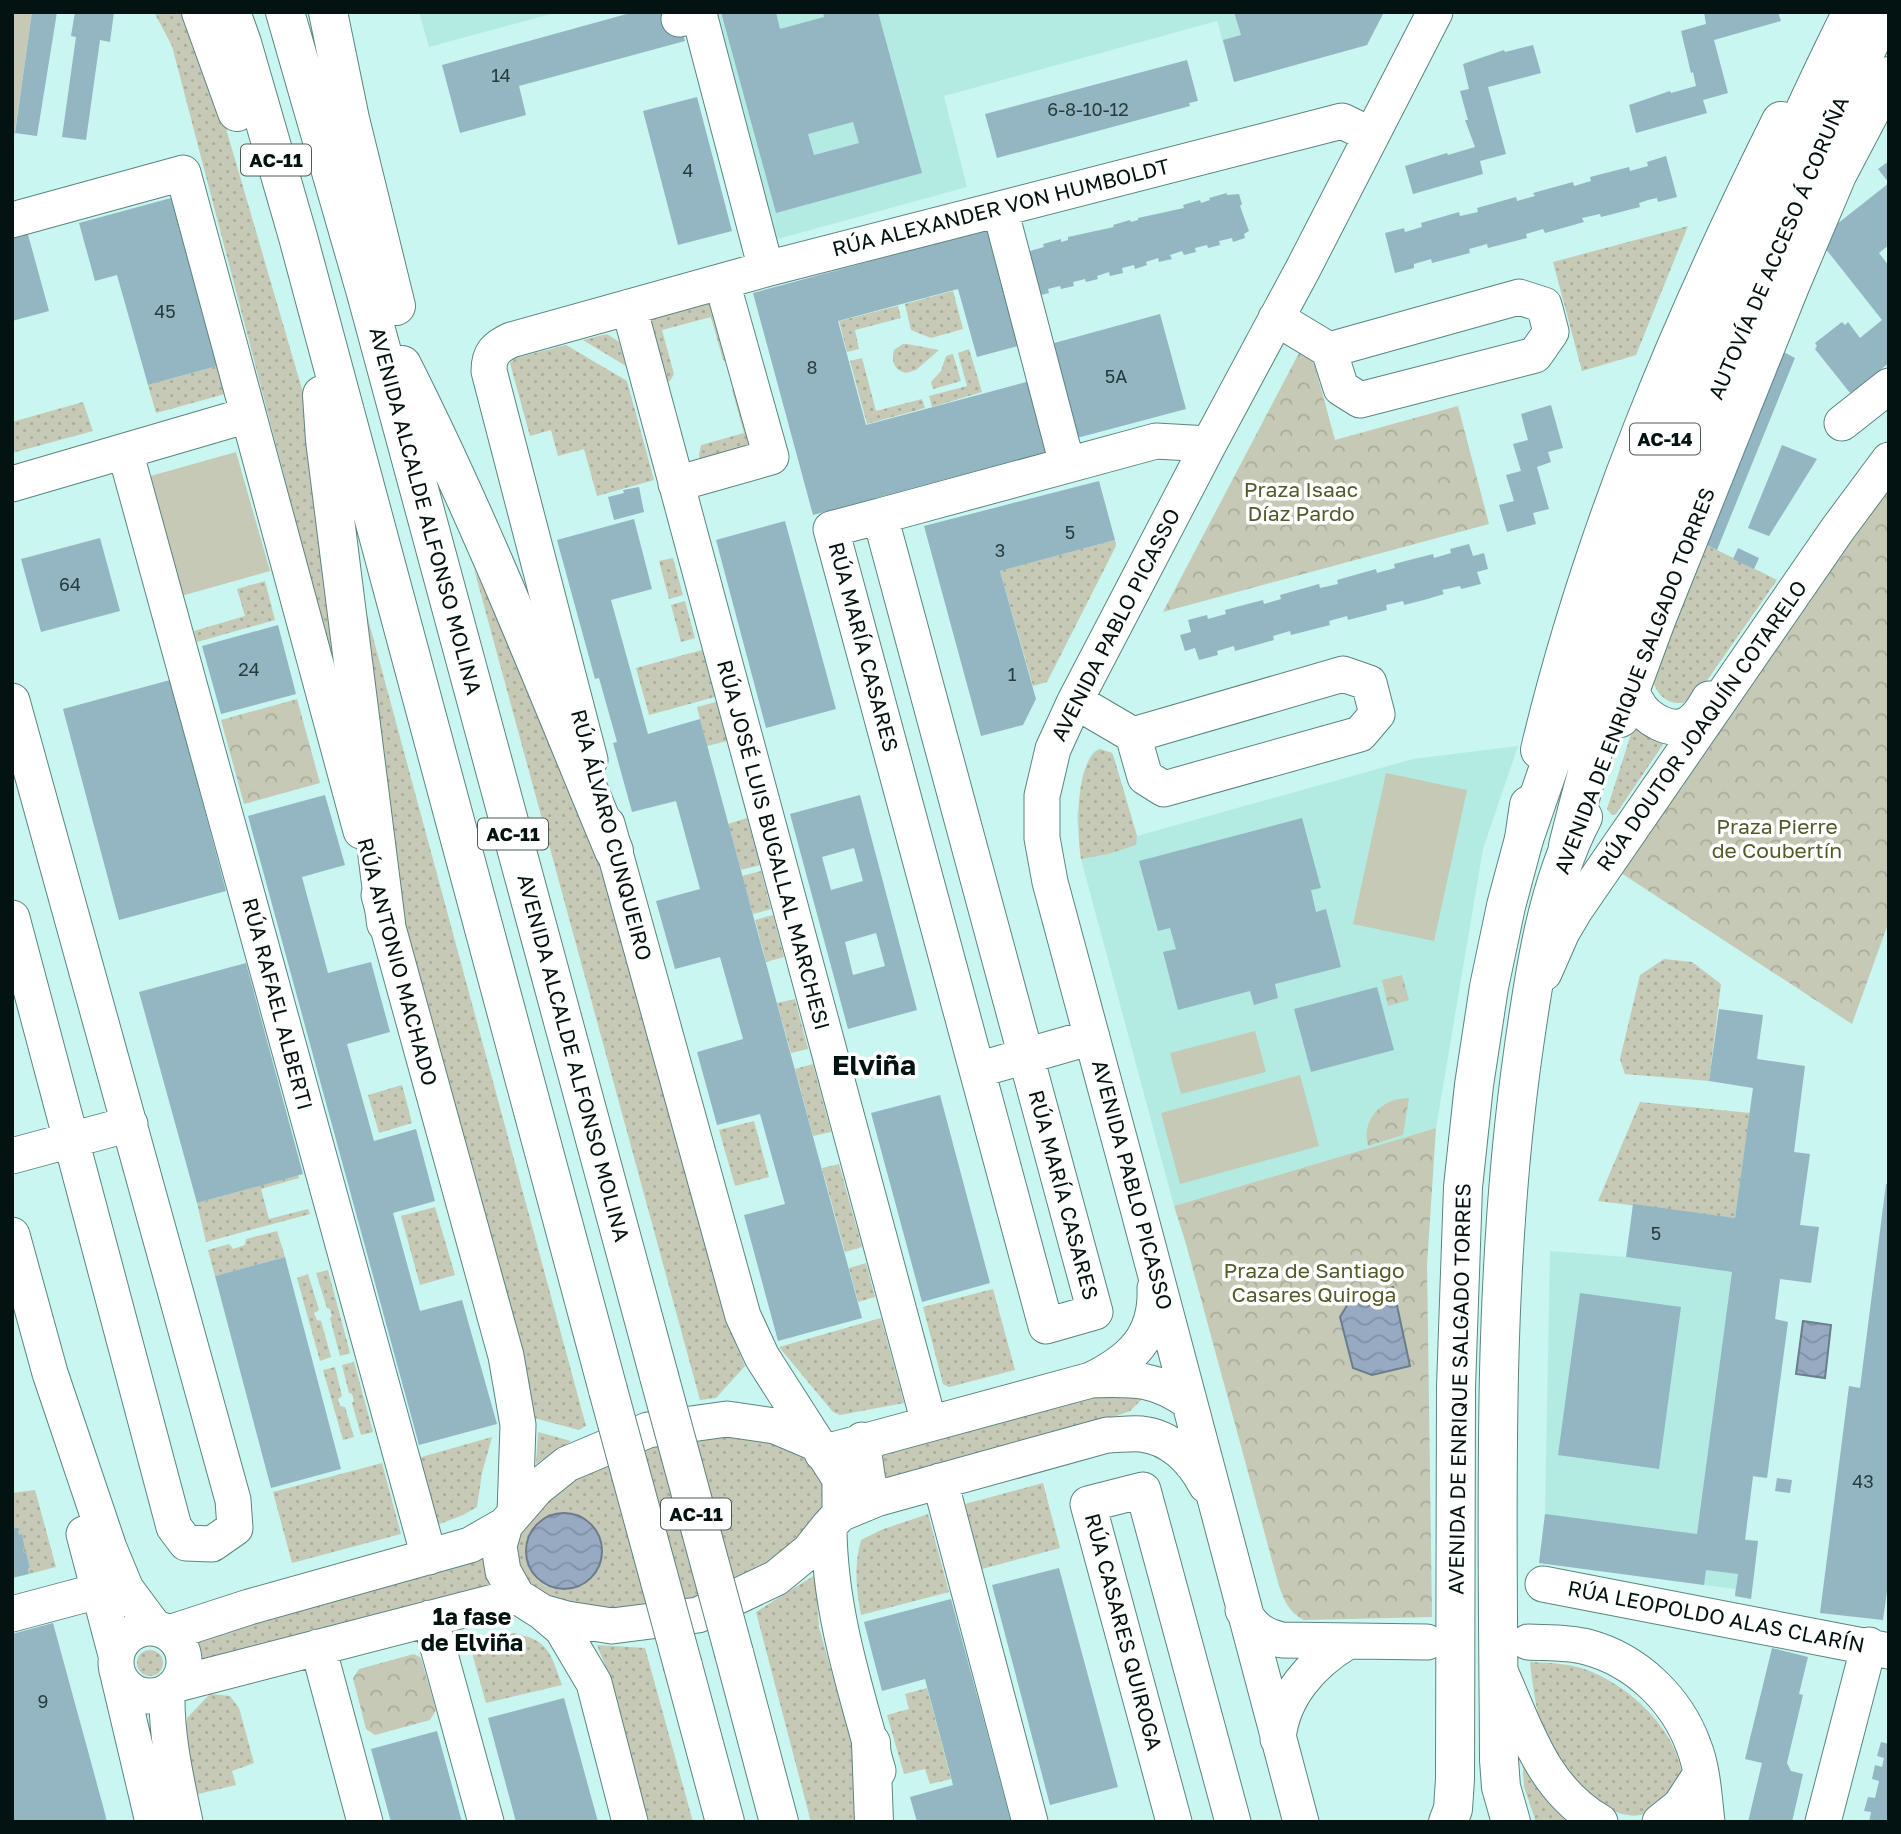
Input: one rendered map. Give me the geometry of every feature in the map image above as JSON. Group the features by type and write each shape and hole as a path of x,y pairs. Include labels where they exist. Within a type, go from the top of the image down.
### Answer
{"main road":[{"path":"201,12 249,148 325,440"},
{"name":"AC-11","path":"231,12 298,237 725,1822"},
{"name":"AVENIDA ALCALDE ALFONSO MOLINA","path":"285,12 366,293 779,1822"},
{"path":"328,12 350,119 391,287 426,412"},
{"name":"AVENIDA DE ENRIQUE SALGADO TORRES","path":"1448,1822 1454,1809 1455,1779 1456,1387 1463,1187 1474,1085 1489,987 1506,906 1524,839 1534,777 1552,701 1612,510 1647,418 1722,240 1835,12"},
{"name":"AUTOVÍA DE ACCESO Á CORUÑA","path":"1524,839 1670,427 1768,189 1861,62 1852,12"},
{"name":"AUTOVÍA DE ACCESO Á CORUÑA","path":"1568,846 1588,765 1630,626 1703,424 1790,212 1885,12"},
{"name":"AVENIDA DE ENRIQUE SALGADO TORRES","path":"1511,1822 1501,1787 1499,1385 1506,1220 1517,1096 1530,1002 1568,846 1585,813 1631,687 1837,176 1861,62"},
{"path":"345,222 350,119"},
{"path":"249,148 298,237"},
{"path":"366,293 426,412 520,624 614,851"},
{"path":"317,309 325,440 386,923"},
{"path":"871,1743 874,1822"}],"street":[{"name":"AVENIDA PABLO PICASSO","path":"1301,1822 1278,1739 1254,1634 1182,1389 1153,1263 1049,882 1042,838 1042,796 1053,749 1075,701 1435,12"},
{"path":"679,19 699,14 766,269"},
{"name":"RÚA ALEXANDER VON HUMBOLDT","path":"629,307 766,269 1342,121 1371,135"},
{"name":"RÚA ANTONIO MACHADO","path":"12,220 183,173 506,1356 518,1425 510,1519 499,1546 503,1571 529,1604"},
{"path":"1000,209 1067,464"},
{"path":"676,484 771,457 722,282"},
{"path":"1276,318 1329,350 1341,388 1360,400 1535,355 1551,332 1544,305 1519,297 1329,350"},
{"name":"RÚA JOSÉ LUIS BUGALLAL MARCHESI","path":"629,307 929,1423"},
{"name":"RÚA ÁLVARO CUNQUEIRO","path":"629,307 511,340 492,352 489,371 614,851 743,1316 758,1349 839,1479 834,1520"},
{"path":"1842,423 1889,386"},
{"path":"12,484 248,415"},
{"path":"880,516 1156,441 1209,444"},
{"name":"RÚA RAFAEL ALBERTI","path":"125,451 429,1557"},
{"name":"RÚA DOUTOR JOAQUÍN COTARELO","path":"1530,1002 1575,910 1795,580 1889,460"},
{"name":"RÚA MARÍA CASARES","path":"880,516 1026,1056 1095,1312 1046,1325 831,529 880,516"},
{"path":"1631,687 1637,704 1661,724 1680,727 1689,724 1699,714 1764,618 1795,580"},
{"path":"1075,701 1133,735 1145,777 1164,789 1360,734 1377,714 1369,683 1343,674 1133,735"},
{"path":"12,701 21,764 130,1124 233,1500 234,1528 212,1544 187,1543 174,1528 12,918"},
{"path":"977,1070 1092,1037"},
{"path":"12,1156 130,1124"},
{"path":"12,1235 50,1373 153,1822"},
{"path":"1153,1263 1156,1302 1150,1328 1130,1355 1115,1368 1091,1380 862,1440 818,1448 775,1426 727,1419 648,1430 567,1464 537,1488 510,1519 470,1545 162,1631 145,1628 126,1637 116,1661 119,1677 134,1693 156,1697 172,1688 430,1618 529,1604 567,1619 612,1626 698,1615 776,1578 809,1551 834,1520 876,1499 1107,1435 1142,1434 1160,1439 1174,1447 1197,1467 1216,1505"},
{"path":"50,1373 114,1562 126,1589 162,1631 178,1641 183,1651 183,1674 172,1688 167,1714 171,1752 185,1822"},
{"path":"1091,1380 1143,1381 1182,1389"},
{"path":"1107,1435 1182,1389"},
{"path":"862,1440 868,1482 876,1499"},
{"path":"940,1481 1030,1822"},
{"name":"RÚA CASARES QUIROGA","path":"1174,1822 1088,1504 1143,1490 1233,1822"},
{"path":"834,1520 829,1553 835,1606 892,1822"},
{"name":"RÚA LEOPOLDO ALAS CLARÍN","path":"1543,1584 1879,1648"},
{"path":"12,1614 98,1591"},
{"path":"529,1604 562,1629 594,1683 630,1822"},
{"path":"430,1618 486,1822"},
{"path":"1254,1634 1282,1640 1427,1642"},
{"path":"1278,1739 1284,1712 1299,1685 1324,1657 1348,1642"},
{"path":"1528,1642 1584,1646 1608,1654 1649,1680 1669,1700 1695,1748 1702,1803 1680,1806 1660,1822"},
{"path":"317,1647 365,1822"},
{"path":"1823,1822 1879,1648"},
{"path":"1499,1668 1545,1771 1586,1814 1600,1822"}],"shaded area":[{"path":"419,12 558,12 429,47"},
{"path":"707,12 1384,12 1367,45 1234,82 1217,21 944,96 967,187 774,240"},
{"path":"1518,746 1483,849 1436,1128 1174,1206 1081,859 1077,816 1089,758 1094,751 1100,749 1112,753 1137,836 1413,759"},
{"path":"1550,1251 1626,1257 1780,1279 1775,1319 1788,1322 1767,1478 1753,1477 1745,1539 1758,1541 1751,1599 1735,1596 1735,1589 1539,1563 1545,1514"}],"green space":[{"path":"12,12 32,12 12,152"},
{"path":"154,12 190,12 195,22 306,403 338,682 172,46"},
{"path":"1688,226 1636,355 1582,371 1553,262"},
{"path":"953,291 963,329 931,338 911,330 905,304"},
{"path":"720,299 731,364 723,360 711,317 662,330 674,374 670,381 664,383 647,319"},
{"path":"898,306 901,318 855,330 859,349 847,352 839,321"},
{"path":"607,334 619,342 626,366 583,340"},
{"path":"903,344 939,350 916,370 906,373 896,367 893,358 894,350"},
{"path":"566,345 627,381 654,480 597,496 584,449 558,456 551,430 530,436 510,363 516,358"},
{"path":"969,349 982,392 932,407 929,396 967,386 958,353"},
{"name":"Praza Isaac Díaz Pardo","path":"1299,353 1313,359 1335,440 1458,406 1489,524 1163,612"},
{"path":"953,354 961,381 933,389 931,382 941,371 946,356"},
{"path":"862,358 876,411 922,399 925,408 867,424 850,361"},
{"path":"217,366 225,394 156,413 148,385"},
{"path":"737,381 760,444 700,461 701,445 744,433 732,390"},
{"path":"83,402 93,431 12,453 12,422"},
{"path":"236,452 270,571 181,596 147,477"},
{"name":"Praza Pierre de Coubertín","path":"1889,481 1889,921 1852,1024 1618,871"},
{"path":"1115,540 1116,546 1047,682 1033,686 1000,571"},
{"path":"1701,542 1777,580 1699,692 1685,702 1671,702 1659,693 1652,677"},
{"path":"673,558 683,595 669,599 659,561"},
{"path":"354,567 586,1426 579,1430 534,1418 396,917"},
{"path":"474,569 542,708 600,855 728,1326 745,1366 716,1398 700,1400"},
{"path":"265,581 275,620 197,642 194,631 245,616 237,589"},
{"path":"685,601 695,638 681,642 671,605"},
{"path":"702,650 715,697 649,715 636,668"},
{"path":"297,699 320,783 244,804 221,720"},
{"path":"716,702 727,741 707,746 697,707"},
{"path":"1633,728 1651,737 1666,740 1616,814 1612,815 1607,809"},
{"path":"1100,749 1112,753 1114,758 1137,836 1136,845 1081,859 1079,799 1086,768 1092,756"},
{"path":"1386,773 1467,790 1434,941 1353,924"},
{"path":"747,818 760,865 741,870 728,824"},
{"path":"761,871 771,909 753,914 742,876"},
{"path":"773,915 784,957 766,962 755,920"},
{"path":"1664,959 1692,962 1721,984 1709,1081 1625,1074 1620,1059 1640,975"},
{"path":"1402,975 1409,1000 1388,1006 1382,980"},
{"path":"795,999 808,1049 791,1053 777,1003"},
{"path":"1255,1031 1266,1072 1181,1094 1170,1053"},
{"path":"813,1064 831,1132 813,1136 795,1069"},
{"path":"1300,1075 1319,1146 1180,1184 1161,1113"},
{"path":"402,1085 412,1123 379,1133 368,1095"},
{"path":"1409,1098 1403,1135 1368,1146 1368,1127 1376,1112 1390,1102"},
{"path":"1640,1102 1750,1113 1735,1218 1598,1201"},
{"path":"754,1121 769,1177 735,1186 719,1130"},
{"name":"Praza de Santiago Casares Quiroga","path":"1436,1128 1427,1265 1432,1617 1304,1620 1288,1606 1279,1586 1174,1206"},
{"path":"839,1164 862,1247 845,1252 822,1168"},
{"path":"298,1175 299,1178 261,1189 269,1219 308,1209 310,1214 206,1242 197,1203"},
{"path":"435,1207 455,1275 420,1285 401,1216"},
{"path":"277,1231 285,1257 215,1276 208,1250 229,1244 233,1249 245,1245 246,1239"},
{"path":"866,1263 875,1297 858,1302 849,1268"},
{"path":"328,1270 350,1353 340,1356 330,1309 327,1308 316,1273"},
{"path":"308,1274 319,1310 314,1313 317,1320 321,1321 331,1357 320,1361 297,1278"},
{"path":"993,1289 1015,1370 949,1387 943,1384 923,1307"},
{"path":"881,1318 904,1403 840,1415 833,1412 779,1347"},
{"path":"354,1362 373,1432 361,1435 352,1403 354,1401 349,1393 342,1365"},
{"path":"335,1367 342,1396 338,1399 340,1406 345,1407 354,1437 343,1440 323,1370"},
{"path":"1104,1391 1148,1393 1130,1411 1111,1418 884,1479 878,1450"},
{"path":"538,1432 571,1441 536,1464"},
{"path":"734,1433 806,1453 825,1482 822,1514 772,1568 693,1603 606,1612 531,1591 514,1560 518,1524 569,1478 649,1445","holes":["542,1520 587,1521 600,1540 602,1558 595,1573 582,1584 566,1589 550,1588 536,1578 527,1559 529,1537"]},
{"path":"492,1437 482,1473 477,1507 437,1525 418,1458"},
{"path":"382,1463 401,1534 292,1563 273,1492"},
{"path":"1043,1483 1060,1548 982,1569 965,1504"},
{"path":"35,1490 56,1567 29,1574 30,1567 23,1549 25,1547 22,1535 12,1529 12,1493"},
{"path":"928,1514 949,1592 861,1615 856,1577 861,1540"},
{"path":"483,1555 491,1585 204,1663 196,1633"},
{"path":"815,1575 819,1627 852,1746 862,1822 811,1822 756,1612"},
{"path":"513,1633 534,1639 546,1649 562,1685 486,1703 469,1642"},
{"path":"597,1645 645,1648 693,1822 645,1822 614,1688"},
{"path":"150,1650 159,1654 163,1663 159,1672 150,1676 141,1672 137,1663 141,1654"},
{"path":"414,1654 421,1658 436,1710 430,1720 375,1735 366,1729 353,1678 359,1669"},
{"path":"1530,1662 1564,1664 1601,1676 1634,1698 1649,1712 1672,1745 1683,1781 1665,1804 1641,1815 1625,1814 1594,1800 1580,1787 1558,1759 1542,1727"},
{"path":"927,1688 951,1779 930,1784 925,1769 904,1774 887,1715 909,1709 905,1694"},
{"path":"210,1694 230,1696 239,1708 254,1763 232,1771 236,1785 194,1795 185,1749 187,1718"},
{"path":"1522,1750 1576,1822 1536,1822 1524,1787"}],"water":[{"path":"1393,1287 1410,1366 1372,1375 1353,1368 1340,1317 1351,1299"},
{"path":"1803,1321 1831,1325 1825,1378 1796,1374"},
{"path":"564,1513 579,1516 591,1524 599,1536 602,1551 599,1566 591,1578 579,1586 564,1589 549,1586 537,1578 529,1566 526,1551 529,1536 537,1524 549,1516"}],"building":[{"path":"32,12 57,12 37,136 15,133"},
{"path":"75,12 114,12 110,42 100,40 86,140 62,137 76,37 71,36"},
{"path":"634,12 677,12 685,41 519,86 526,115 460,133 442,65"},
{"path":"721,12 776,12 780,29 824,17 823,12 878,12 922,173 776,213","holes":["853,122 859,143 814,155 808,134"]},
{"path":"1234,12 1384,12 1367,45 1234,82 1223,40 1241,35"},
{"path":"1704,12 1778,12 1781,21 1714,40 1728,93 1703,100 1707,113 1636,133 1629,105 1670,91 1671,93 1696,86 1681,31 1706,24"},
{"path":"1533,45 1541,73 1488,87 1506,154 1480,161 1483,174 1413,194 1405,166 1475,147 1465,120 1468,120 1460,91 1469,89 1463,64 1504,50 1505,52"},
{"path":"1187,60 1198,101 1189,103 1190,106 997,158 985,114"},
{"path":"697,97 732,231 678,245 643,111"},
{"path":"1666,156 1677,197 1658,202 1657,198 1648,200 1639,203 1640,207 1601,217 1600,214 1582,218 1584,222 1545,233 1543,229 1526,234 1527,238 1488,248 1487,244 1469,249 1470,253 1432,263 1431,259 1414,264 1414,268 1395,273 1385,233 1404,228 1405,232 1422,227 1421,223 1459,212 1460,216 1478,212 1477,208 1516,197 1517,201 1535,196 1533,193 1573,182 1574,186 1591,181 1590,177 1629,167 1630,171 1648,166 1647,162"},
{"path":"1889,161 1889,183 1878,169"},
{"path":"1889,183 1889,245 1879,253 1889,266 1889,363 1880,370 1883,372 1855,394 1853,391 1850,393 1815,349 1815,343 1842,322 1845,325 1848,322 1860,338 1882,320 1818,239"},
{"path":"1227,193 1239,194 1242,204 1240,206 1249,231 1244,234 1245,238 1233,242 1232,238 1219,241 1220,245 1195,248 1196,252 1184,255 1182,251 1170,255 1172,259 1159,262 1158,258 1135,269 1134,265 1122,268 1123,273 1110,276 1109,272 1097,276 1098,279 1073,282 1074,286 1048,289 1049,293 1037,296 1023,253 1044,247 1043,244 1061,239 1061,242 1068,240 1068,237 1184,208 1183,205 1200,200 1201,203"},
{"path":"171,198 217,366 148,385 117,275 95,281 79,223"},
{"path":"993,228 1025,344 977,357 958,289 838,321 866,425 1034,380 1053,450 813,515 753,293"},
{"path":"27,231 49,311 12,321 12,235"},
{"path":"1160,314 1186,409 1073,439 1047,345"},
{"path":"1778,349 1795,358 1717,550 1701,542"},
{"path":"1551,405 1563,448 1548,452 1551,462 1537,467 1549,509 1533,513 1536,524 1507,532 1499,505 1514,501 1506,475 1521,471 1513,444 1528,440 1521,414"},
{"path":"1782,445 1817,459 1769,536 1748,528"},
{"path":"1099,481 1115,540 1000,571 1036,699 1023,725 981,736 924,526"},
{"path":"639,487 644,512 614,520 608,497"},
{"path":"634,519 652,589 611,600 648,734 700,719 862,1318 778,1341 744,1215 785,1204 760,1114 717,1125 697,1052 743,1039 720,957 675,969 656,901 700,889 676,801 632,812 613,743 617,742 599,678 595,679 557,540"},
{"path":"785,521 836,709 766,728 716,540"},
{"path":"100,538 120,611 41,632 21,559"},
{"path":"1469,544 1473,556 1484,553 1488,569 1477,572 1481,584 1442,590 1444,594 1404,605 1403,601 1386,605 1387,610 1348,620 1347,616 1329,621 1330,625 1291,635 1290,631 1273,636 1274,640 1235,651 1234,646 1217,651 1218,655 1199,660 1195,648 1185,651 1180,635 1191,632 1188,620 1207,615 1208,619 1226,614 1225,610 1263,600 1264,604 1281,599 1280,595 1319,584 1320,588 1338,584 1337,580 1376,569 1377,573 1395,568 1394,564 1433,554 1434,558 1451,553 1450,549"},
{"path":"1738,548 1759,558 1754,569 1733,559"},
{"path":"278,625 296,694 221,714 202,646"},
{"path":"170,680 226,891 119,920 63,709"},
{"path":"325,795 345,865 302,877 328,973 371,962 390,1032 347,1044 374,1141 416,1129 435,1201 393,1213 420,1311 462,1300 497,1424 419,1445 248,816"},
{"path":"860,795 917,1010 848,1029 790,814","holes":["854,848 863,881 831,890 822,857","876,933 885,966 853,975 845,942"]},
{"path":"1302,818 1321,888 1311,890 1316,912 1326,909 1341,967 1275,984 1278,998 1254,1005 1250,991 1178,1010 1163,952 1176,949 1170,928 1158,931 1139,861"},
{"path":"246,963 303,1174 197,1203 139,992"},
{"path":"1377,987 1394,1050 1311,1072 1294,1009"},
{"path":"1719,1009 1763,1015 1757,1059 1805,1066 1794,1152 1810,1154 1800,1225 1819,1227 1811,1283 1780,1279 1775,1319 1788,1322 1767,1478 1753,1476 1745,1540 1758,1541 1751,1599 1735,1596 1738,1574 1706,1570 1704,1585 1539,1563 1545,1514 1697,1534 1732,1272 1626,1257 1633,1204 1735,1218 1753,1088 1709,1081"},
{"path":"940,1095 990,1283 922,1302 871,1113"},
{"path":"1886,1184 1889,1184 1889,1577 1883,1620 1820,1613 1849,1386 1860,1388"},
{"path":"285,1257 341,1469 271,1488 215,1276"},
{"path":"1580,1293 1681,1307 1659,1469 1558,1455"},
{"path":"1777,1478 1792,1480 1790,1493 1775,1491"},
{"path":"17,1528 19,1535 22,1534 23,1549 30,1568 29,1574 12,1578 12,1529"},
{"path":"1059,1568 1118,1787 1050,1805 992,1585"},
{"path":"951,1599 1011,1822 917,1822 910,1797 953,1785 925,1679 882,1691 864,1622"},
{"path":"53,1623 107,1822 12,1822 12,1634"},
{"path":"1772,1648 1808,1657 1799,1694 1803,1695 1787,1763 1791,1771 1803,1774 1792,1822 1748,1822 1762,1763 1745,1759"},
{"path":"564,1698 598,1822 516,1822 488,1718"},
{"path":"437,1731 462,1822 391,1822 371,1749"},
{"path":"1881,1742 1889,1744 1889,1822 1869,1822 1871,1812 1864,1811 1868,1797 1875,1798 1879,1781 1872,1779 1875,1765 1882,1767 1884,1758 1877,1756"}],"district":[{"name":"Elviña","path":"874,1065"},
{"name":"1ª fase de Elviña","path":"472,1630"}]}
